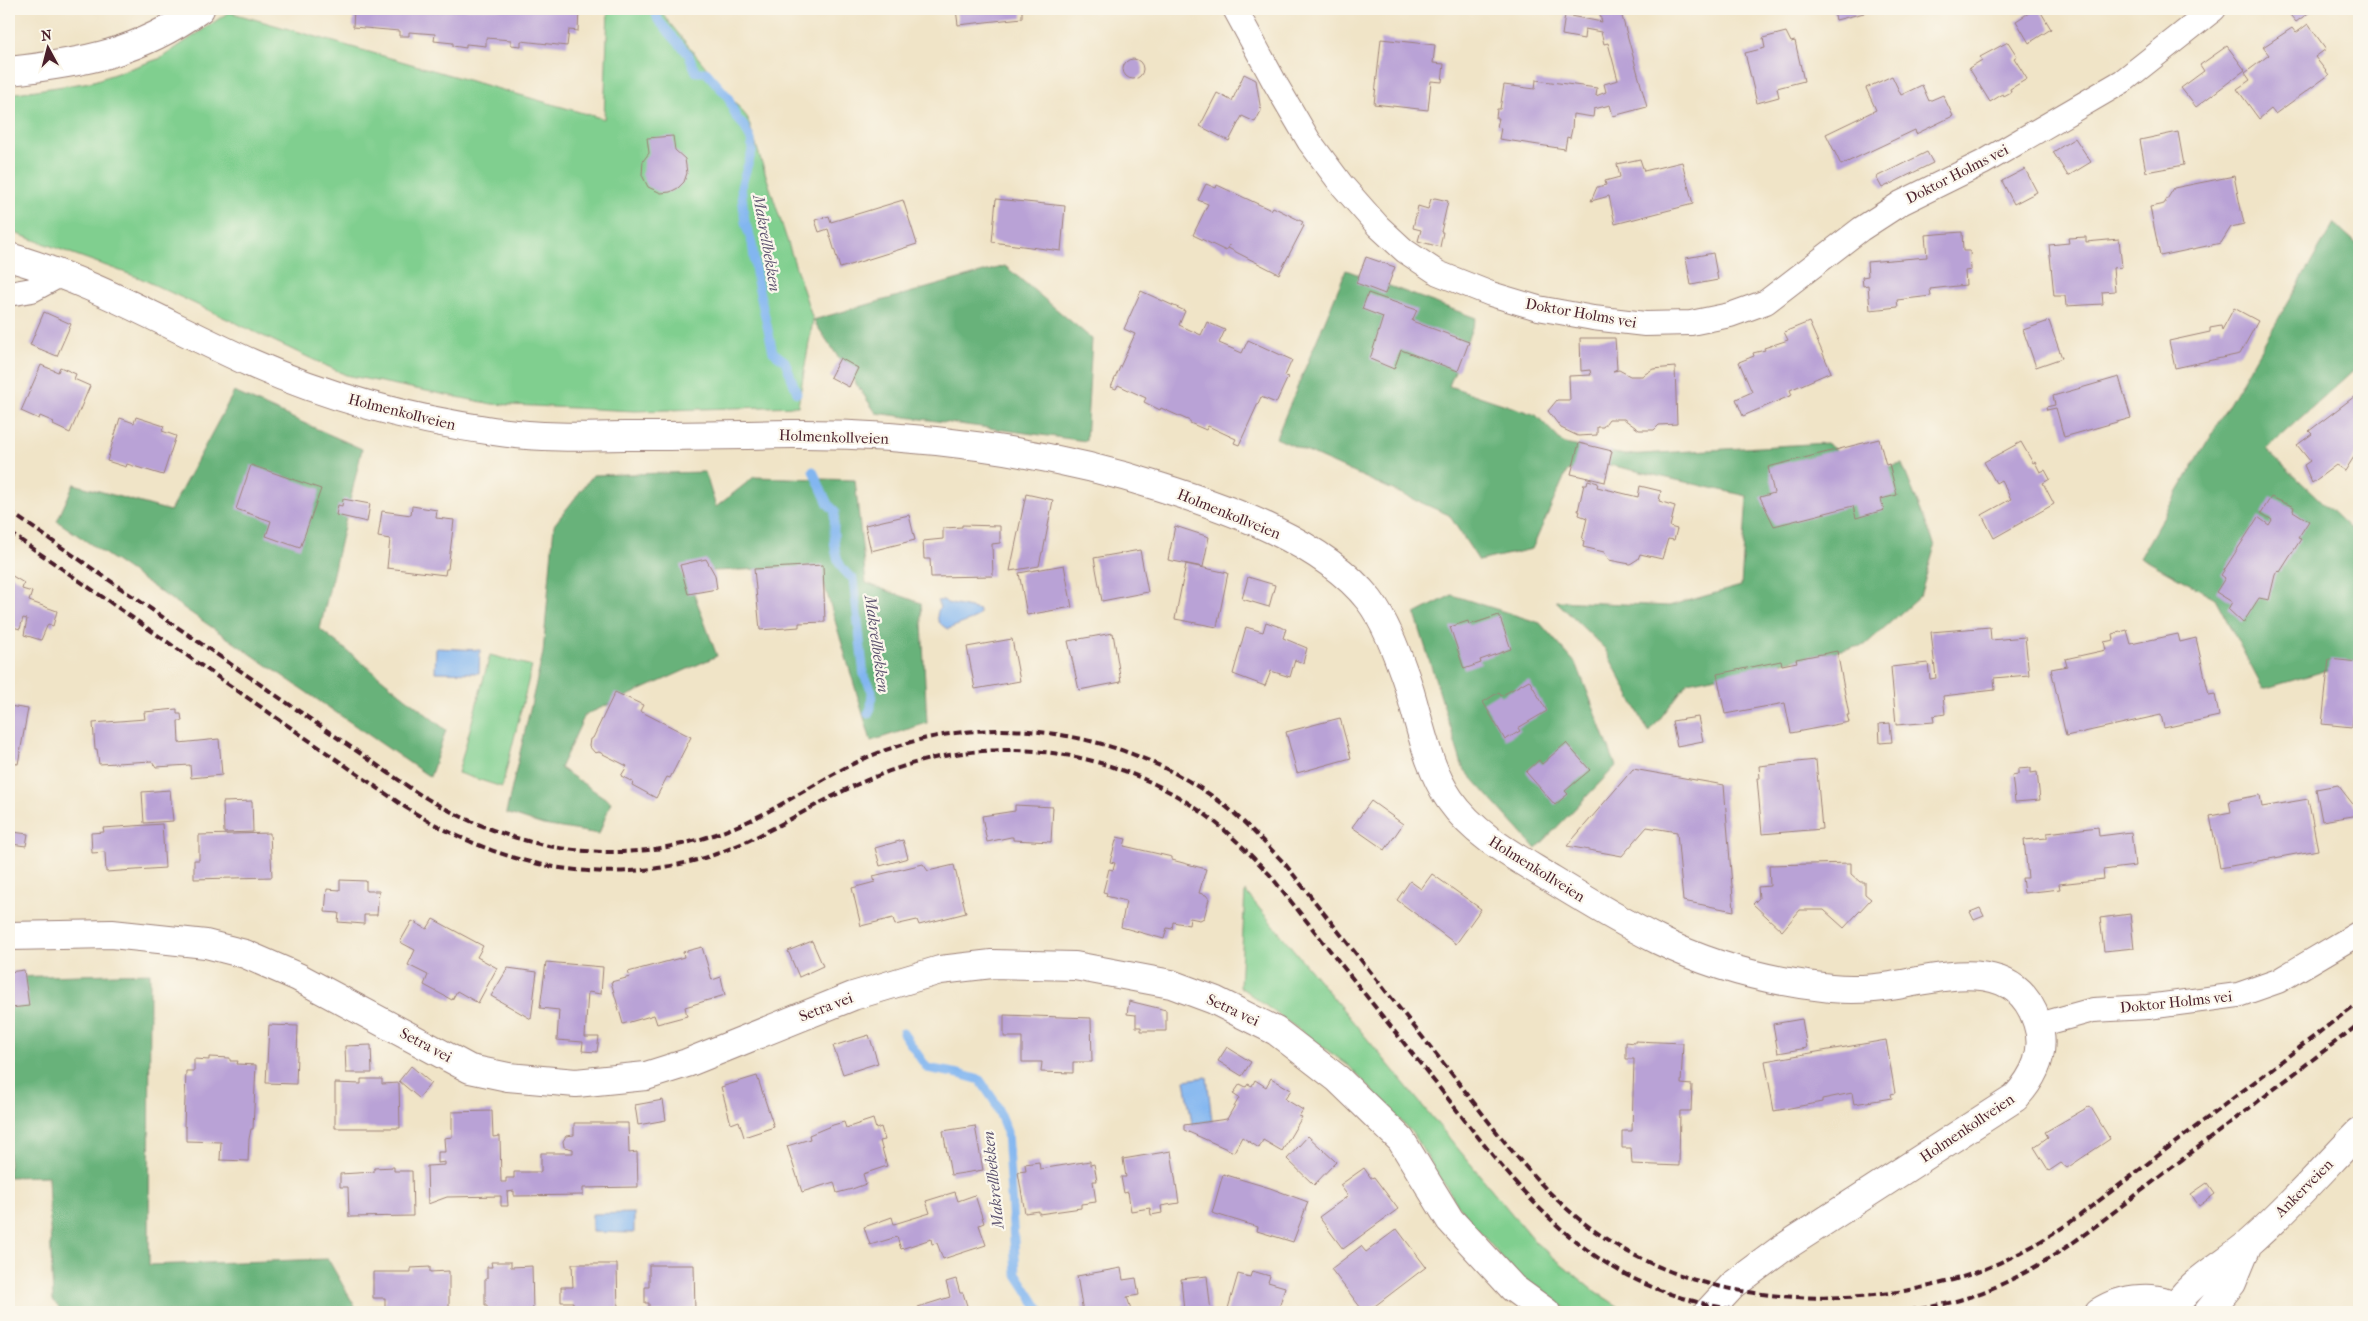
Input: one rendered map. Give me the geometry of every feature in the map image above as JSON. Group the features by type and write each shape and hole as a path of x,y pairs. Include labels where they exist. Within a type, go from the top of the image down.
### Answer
{"main road":[{"path":"9,71 53,66 123,50 155,38 200,9"},
{"name":"Holmenkollveien","path":"9,257 60,275 290,380 425,420 500,432 559,437 798,434 921,439 1051,458 1160,487 1268,527 1306,547 1340,570 1369,600 1380,618 1404,673 1440,783 1461,813 1477,830 1499,847 1598,908 1660,941 1727,967 1782,981 1832,988 1888,986 1954,974 1984,975 2014,989 2030,1006 2039,1025 2040,1048 2035,1071 2031,1079 2015,1098 1780,1250 1733,1285 1708,1312"},
{"name":"Setra vei","path":"9,936 112,934 206,944 245,954 298,977 470,1069 508,1077 576,1083 646,1076 687,1063 853,996 940,970 992,964 1075,966 1171,984 1214,1000 1276,1031 1338,1078 1401,1140 1450,1220 1513,1288 1546,1312"},
{"name":"Ankerveien","path":"2176,1310 2214,1267 2248,1244 2359,1132"},
{"name":"Ankerveien","path":"2208,1312 2232,1283 2248,1244"},
{"path":"2099,1312 2120,1303 2152,1299 2176,1310"}],"street":[{"name":"Doktor Holms vei","path":"1235,9 1275,83 1310,141 1341,184 1378,226 1405,251 1438,273 1491,294 1538,308 1593,318 1645,324 1692,323 1730,315 1766,302 1861,229 1901,203 1984,162 2123,81 2214,9"},
{"path":"9,294 32,290 60,275"},
{"name":"Doktor Holms vei","path":"2039,1025 2093,1010 2148,1007 2238,995 2278,981 2359,933"}],"green space":[{"path":"608,9 658,9 747,117 813,320 798,406 635,411 492,404 346,375 140,278 9,231 9,94 91,82 161,58 229,12 604,119"},
{"path":"2334,223 2359,246 2359,365 2266,449 2359,537 2359,661 2263,689 2215,598 2140,557"},
{"path":"1005,266 1092,339 1086,441 876,413 813,320"},
{"path":"1346,270 1476,318 1449,386 1536,415 1564,444 1625,455 1826,443 1866,472 1902,464 1935,546 1920,596 1865,645 1688,682 1649,733 1605,649 1556,601 1669,606 1741,586 1747,496 1601,463 1567,471 1532,549 1479,561 1449,515 1276,438"},
{"path":"234,392 362,449 320,629 446,730 430,777 57,521 74,484 170,511"},
{"path":"705,472 716,507 754,477 855,480 866,583 921,603 927,723 871,741 819,567 686,572 717,656 585,715 560,768 611,802 599,834 543,825 506,813 543,653 554,525 593,475"},
{"path":"1452,595 1540,623 1577,665 1616,766 1536,849 1463,768 1415,614"},
{"path":"490,655 532,666 502,787 458,773"},
{"path":"1245,891 1536,1243 1596,1292 1627,1312 1571,1312 1518,1277 1459,1207 1412,1133 1349,1066 1240,987"},
{"path":"150,973 149,1265 328,1259 358,1312 63,1312 53,1301 48,1176 9,1177 9,977"}],"water":[{"path":"944,600 947,603 979,610 979,614 974,619 948,629 939,622 937,617 940,607 937,601"},
{"path":"436,648 480,650 479,673 435,672"},
{"path":"1207,1077 1212,1121 1192,1124 1185,1080"},
{"path":"634,1213 634,1233 592,1232 592,1214"}],"building":[{"path":"354,9 579,9 578,31 569,30 567,46 521,41 521,46 511,45 511,40 486,38 486,46 466,44 466,48 453,46 453,43 434,41 435,34 409,32 409,36 399,36 399,31 353,27"},
{"path":"956,9 1022,9 1022,18 958,25"},
{"path":"1620,9 1647,107 1613,116 1610,105 1594,109 1593,117 1573,114 1570,138 1567,137 1565,149 1499,139 1501,128 1497,127 1499,118 1496,118 1497,109 1500,109 1504,85 1535,89 1536,80 1597,88 1596,96 1606,92 1604,84 1618,80 1608,43 1604,44 1601,32 1585,29 1584,39 1562,35 1565,15 1602,22 1600,15"},
{"path":"1833,9 1863,9 1864,13 1836,20"},
{"path":"2035,9 2039,9 2051,29 2029,43 2016,21"},
{"path":"2285,9 2314,9 2296,22"},
{"path":"2308,24 2326,49 2315,57 2329,75 2275,114 2271,109 2259,119 2237,89 2250,80 2245,73 2269,55 2263,47 2292,28 2296,33"},
{"path":"1786,32 1791,42 1795,41 1804,81 1777,88 1779,97 1757,103 1745,53 1765,48 1763,38"},
{"path":"1381,39 1435,45 1433,63 1444,64 1442,82 1431,81 1428,110 1374,104"},
{"path":"2008,42 2017,56 2014,58 2027,79 2010,89 2011,92 2004,96 2003,94 1990,102 1969,68 1982,60 1980,57"},
{"path":"2227,46 2245,70 2196,107 2181,88 2204,71 2200,65"},
{"path":"1133,59 1140,62 1143,69 1140,76 1133,79 1126,76 1123,69 1126,62"},
{"path":"1244,74 1256,80 1261,111 1255,122 1242,116 1229,141 1200,126 1217,93 1232,101"},
{"path":"1892,76 1901,95 1922,85 1929,101 1943,95 1953,116 1916,134 1915,130 1841,165 1826,134 1876,110 1866,88"},
{"path":"2178,132 2184,165 2146,172 2140,140"},
{"path":"673,136 675,150 685,159 687,173 684,182 678,188 670,192 661,193 648,187 642,175 643,161 649,153 647,138"},
{"path":"2075,138 2091,162 2068,176 2053,152"},
{"path":"1927,152 1933,163 1882,188 1876,177"},
{"path":"1640,159 1644,171 1682,162 1693,204 1615,224 1609,196 1591,201 1597,187 1606,185 1605,181 1620,177 1617,164"},
{"path":"2025,169 2037,192 2014,204 2002,181"},
{"path":"2234,176 2244,224 2231,227 2221,243 2160,256 2150,207 2164,204 2174,188"},
{"path":"1206,184 1216,188 1217,185 1271,210 1273,207 1303,222 1301,225 1304,226 1279,274 1228,248 1229,245 1226,251 1193,235 1208,204 1198,200"},
{"path":"996,199 1065,206 1061,251 992,242"},
{"path":"1431,199 1448,201 1441,232 1443,232 1440,247 1418,241 1421,230 1413,228 1418,206 1428,209"},
{"path":"903,200 917,244 840,268 828,229 819,232 815,220 829,216 831,222"},
{"path":"1962,232 1963,251 1970,251 1971,270 1965,271 1966,285 1930,289 1931,296 1897,300 1898,307 1870,310 1868,285 1863,286 1862,277 1868,276 1867,262 1927,257 1925,235"},
{"path":"2086,237 2086,242 2119,239 2122,267 2113,268 2115,291 2102,292 2103,304 2066,306 2065,296 2054,296 2049,245 2069,243 2068,238"},
{"path":"1713,253 1718,280 1691,285 1686,258"},
{"path":"1366,257 1395,267 1385,294 1356,283"},
{"path":"1141,291 1185,311 1179,325 1201,335 1207,322 1225,330 1219,343 1242,353 1248,340 1292,360 1285,376 1288,377 1276,403 1261,397 1239,445 1234,443 1236,439 1208,426 1206,430 1161,408 1160,410 1144,402 1146,398 1118,385 1116,389 1111,387 1135,334 1124,329"},
{"path":"1368,293 1417,310 1412,321 1469,342 1458,371 1401,350 1394,369 1370,359 1383,317 1362,309"},
{"path":"2234,308 2258,321 2240,354 2175,368 2169,341 2210,332 2210,328 2221,326 2222,330"},
{"path":"44,312 71,324 57,356 30,345"},
{"path":"2049,321 2062,358 2036,367 2023,330"},
{"path":"1809,322 1831,372 1790,390 1792,395 1743,416 1736,399 1752,392 1739,362 1754,356 1753,353 1765,350 1764,348 1788,340 1784,332"},
{"path":"1580,338 1615,338 1617,369 1613,371 1619,370 1630,376 1642,376 1653,369 1675,367 1677,424 1659,425 1654,430 1639,430 1624,419 1609,419 1603,427 1597,427 1597,435 1578,436 1561,428 1548,411 1557,400 1570,400 1569,376 1591,375 1590,370 1581,371"},
{"path":"840,358 858,368 849,387 830,377"},
{"path":"41,365 58,372 60,367 76,374 74,379 90,386 70,433 53,425 54,422 40,416 39,419 21,411"},
{"path":"2119,377 2131,418 2064,437 2056,408 2047,410 2046,407 2055,405 2053,396"},
{"path":"2359,393 2359,449 2345,471 2336,465 2312,483 2304,465 2310,461 2297,445 2312,434 2309,431"},
{"path":"136,417 164,426 162,431 176,436 163,475 127,464 126,467 107,461 120,418 134,423"},
{"path":"1879,439 1886,465 1889,464 1897,495 1881,499 1884,510 1856,518 1853,506 1774,526 1760,497 1774,493 1768,467"},
{"path":"2021,442 2040,472 2045,470 2050,479 2043,483 2054,504 1994,538 1982,515 2011,499 2001,480 1996,483 1984,462"},
{"path":"1579,443 1612,451 1605,482 1571,474"},
{"path":"251,465 321,489 300,548 266,536 271,521 236,509"},
{"path":"1588,480 1598,483 1597,487 1638,497 1640,486 1661,491 1659,501 1675,506 1670,527 1677,529 1674,540 1668,539 1662,559 1640,554 1638,559 1630,564 1609,560 1604,552 1583,547 1584,541 1582,540 1587,518 1579,515 1580,511 1578,511 1584,484 1587,484"},
{"path":"1026,494 1053,500 1043,552 1039,566 1010,571"},
{"path":"2271,497 2294,507 2293,511 2309,521 2298,538 2301,539 2280,572 2278,570 2275,575 2269,600 2259,598 2243,623 2228,609 2232,602 2216,592 2225,578 2221,575 2258,517 2269,525 2272,520 2261,513"},
{"path":"343,499 370,504 367,522 336,515 338,505 342,506"},
{"path":"412,506 437,510 436,518 454,520 448,569 446,569 445,575 387,568 390,539 378,537 382,511 411,515"},
{"path":"909,515 915,540 871,551 865,525"},
{"path":"962,525 1000,526 1000,543 992,544 993,576 931,577 930,559 924,559 923,541 943,539 943,528 962,527"},
{"path":"1175,526 1209,537 1203,567 1168,560"},
{"path":"1140,550 1148,592 1102,601 1094,558"},
{"path":"706,559 715,575 717,589 688,594 680,565"},
{"path":"1186,564 1228,573 1217,627 1175,619"},
{"path":"823,565 825,622 799,623 799,627 760,630 754,569"},
{"path":"1064,565 1072,607 1027,615 1019,573"},
{"path":"9,574 24,583 22,589 32,592 29,601 57,611 53,626 48,624 41,640 24,635 27,619 23,618 20,629 9,626"},
{"path":"1248,577 1275,585 1269,607 1242,599"},
{"path":"1499,615 1511,649 1480,660 1481,663 1464,669 1450,627 1468,621 1469,625"},
{"path":"1266,622 1286,629 1283,638 1307,648 1303,663 1295,660 1290,677 1271,671 1265,686 1233,674 1246,627 1263,632"},
{"path":"1990,627 1991,640 2025,637 2029,675 1994,678 1995,690 1943,696 1945,714 1933,716 1934,722 1896,725 1891,667 1928,663 1930,679 1936,678 1931,632"},
{"path":"2127,630 2131,644 2178,634 2180,642 2196,638 2209,695 2215,694 2219,716 2164,728 2161,715 2066,736 2051,669 2067,666 2065,659 2106,650 2104,642 2114,640 2113,634"},
{"path":"1113,633 1121,682 1079,690 1068,641"},
{"path":"1012,639 1020,681 975,689 967,647"},
{"path":"1837,651 1849,722 1791,733 1785,703 1725,714 1717,674 1781,661 1782,665 1797,662 1796,659"},
{"path":"2329,659 2359,662 2359,691 2356,692 2352,727 2322,724"},
{"path":"1529,680 1547,711 1518,728 1520,731 1505,740 1483,702 1499,692 1501,696"},
{"path":"615,692 643,705 640,711 691,737 670,778 667,777 656,798 632,785 633,782 621,776 627,766 599,752 595,753 589,746 590,739 593,738"},
{"path":"9,706 28,709 18,764 9,763"},
{"path":"177,709 177,714 181,714 182,721 178,721 179,743 219,739 222,775 191,778 190,765 156,767 152,761 99,764 97,749 95,749 93,723 145,719 144,712"},
{"path":"1698,717 1703,741 1677,746 1672,721"},
{"path":"1340,718 1351,758 1297,773 1286,732"},
{"path":"1890,723 1892,742 1880,743 1879,724"},
{"path":"1566,743 1590,770 1565,791 1568,794 1555,805 1526,772 1539,760 1542,764"},
{"path":"1816,760 1822,829 1762,834 1757,778 1760,778 1759,766"},
{"path":"2031,768 2031,773 2037,772 2040,800 2015,802 2012,775 2018,774 2018,769"},
{"path":"1633,769 1724,785 1734,911 1683,901 1677,832 1647,827 1622,856 1567,846"},
{"path":"2338,785 2359,812 2359,815 2322,821 2316,789"},
{"path":"170,790 173,821 144,823 142,792"},
{"path":"2260,795 2262,807 2308,799 2318,850 2220,868 2210,816 2231,812 2229,801"},
{"path":"252,801 253,832 224,833 223,802"},
{"path":"1371,801 1403,824 1385,850 1352,827"},
{"path":"1015,805 1053,807 1051,842 1013,840 1013,837 1011,837 987,842 982,816 1015,811"},
{"path":"162,824 165,868 106,872 105,852 92,853 91,833 104,832 103,828"},
{"path":"2098,827 2099,836 2131,832 2135,866 2103,870 2104,879 2059,884 2060,889 2024,893 2022,878 2028,878 2024,840 2047,838 2047,833"},
{"path":"13,832 28,834 26,846 11,844"},
{"path":"270,833 272,877 194,879 194,860 199,860 199,835"},
{"path":"1117,837 1126,839 1124,846 1172,857 1172,860 1206,869 1199,893 1206,895 1209,899 1204,918 1200,920 1190,918 1189,925 1173,922 1172,929 1167,928 1164,939 1121,927 1126,901 1106,896 1107,893 1103,892 1109,869 1113,870 1115,863 1110,862"},
{"path":"903,840 908,858 880,866 875,848"},
{"path":"1851,863 1851,874 1860,882 1865,882 1865,894 1871,899 1844,928 1824,910 1800,910 1782,931 1753,904 1759,898 1758,887 1770,886 1769,865"},
{"path":"923,864 928,871 954,865 966,913 919,925 917,920 895,925 893,918 861,926 852,888 875,882 873,876"},
{"path":"1432,874 1481,909 1456,944 1397,900 1410,881 1421,889"},
{"path":"340,880 366,881 366,891 379,891 377,915 364,915 364,924 338,922 339,913 325,912 327,889 340,890"},
{"path":"1980,908 1984,916 1974,920 1970,912"},
{"path":"2130,914 2134,948 2104,951 2100,918"},
{"path":"433,919 483,946 477,957 497,968 478,1003 457,991 452,1000 424,985 428,975 408,965 415,950 400,942 412,921 427,929"},
{"path":"812,941 823,966 799,977 788,951"},
{"path":"702,947 712,980 721,977 725,995 685,1007 687,1016 657,1024 654,1015 623,1024 611,982 630,977 628,972 684,957 683,952"},
{"path":"546,962 603,967 601,994 588,992 585,1037 599,1037 597,1052 582,1051 583,1042 557,1040 559,1010 540,1008"},
{"path":"508,968 537,972 531,1019 491,996"},
{"path":"24,970 29,1006 11,1008 9,972"},
{"path":"1129,1001 1166,1010 1166,1031 1141,1031 1141,1027 1136,1027 1136,1015 1127,1014"},
{"path":"1004,1015 1091,1018 1092,1062 1073,1062 1073,1073 1041,1072 1042,1062 1022,1062 1022,1037 1004,1037"},
{"path":"1802,1019 1807,1048 1778,1053 1773,1024"},
{"path":"269,1025 298,1026 296,1084 266,1083"},
{"path":"869,1035 878,1063 843,1074 833,1046"},
{"path":"1886,1040 1895,1093 1891,1094 1892,1098 1854,1104 1852,1093 1822,1099 1822,1102 1774,1111 1765,1061"},
{"path":"1635,1041 1683,1043 1681,1084 1692,1085 1691,1111 1680,1111 1679,1166 1632,1164 1631,1148 1622,1148 1622,1131 1632,1131 1634,1059 1626,1059 1626,1042 1635,1043"},
{"path":"371,1045 372,1073 346,1073 345,1046"},
{"path":"1227,1047 1251,1062 1242,1076 1218,1061"},
{"path":"209,1057 230,1058 230,1061 238,1061 237,1064 256,1065 253,1129 251,1129 249,1139 248,1161 220,1160 221,1142 186,1141 186,1127 184,1126 186,1071 194,1071 194,1059 209,1060"},
{"path":"411,1066 431,1083 419,1098 399,1081"},
{"path":"757,1076 774,1127 744,1137 739,1121 731,1124 721,1087"},
{"path":"1271,1078 1291,1090 1285,1099 1303,1110 1299,1116 1302,1117 1282,1151 1263,1140 1259,1148 1242,1137 1234,1152 1184,1130 1184,1125 1227,1119 1239,1098 1233,1094 1240,1084 1246,1087 1248,1084 1252,1086 1255,1080 1266,1087"},
{"path":"361,1079 382,1079 382,1084 399,1083 400,1128 335,1128 335,1083 361,1084"},
{"path":"663,1100 666,1120 638,1125 635,1105"},
{"path":"2090,1106 2110,1139 2067,1168 2061,1163 2049,1171 2034,1147 2048,1137 2045,1132"},
{"path":"492,1111 493,1137 500,1136 501,1182 506,1182 506,1178 514,1178 514,1172 541,1172 541,1153 573,1153 573,1149 564,1147 563,1141 566,1136 574,1135 574,1123 628,1123 629,1153 637,1152 638,1187 583,1188 583,1195 514,1196 514,1191 507,1192 508,1206 501,1206 501,1196 447,1197 428,1204 427,1166 445,1165 445,1162 438,1163 438,1152 445,1152 444,1138 452,1137 452,1112"},
{"path":"873,1119 876,1129 881,1127 885,1140 880,1141 887,1166 863,1174 866,1184 852,1189 837,1193 834,1182 802,1192 787,1146 810,1139 809,1135 833,1125 844,1122 846,1128"},
{"path":"975,1126 983,1170 951,1175 943,1131"},
{"path":"1308,1136 1336,1162 1314,1185 1287,1159"},
{"path":"1171,1151 1179,1203 1161,1206 1162,1213 1151,1215 1150,1208 1131,1211 1128,1192 1124,1193 1121,1177 1126,1177 1123,1159"},
{"path":"1090,1161 1090,1165 1094,1164 1097,1181 1093,1181 1096,1202 1081,1204 1081,1208 1039,1214 1039,1211 1025,1213 1018,1172 1026,1171 1025,1164 1039,1162 1040,1169"},
{"path":"394,1167 394,1171 412,1171 413,1216 349,1217 348,1187 340,1187 340,1174 374,1172 374,1168"},
{"path":"1364,1168 1371,1178 1374,1177 1398,1209 1343,1249 1319,1217 1348,1196 1340,1185"},
{"path":"1223,1174 1308,1202 1293,1242 1257,1231 1258,1227 1212,1213"},
{"path":"2207,1183 2215,1194 2199,1206 2191,1194"},
{"path":"955,1192 958,1201 975,1195 984,1223 979,1225 986,1245 943,1259 937,1243 932,1244 931,1239 901,1249 897,1237 870,1245 864,1227 892,1217 894,1224 930,1213 926,1201"},
{"path":"1397,1229 1426,1267 1367,1312 1364,1312 1331,1269 1361,1246 1366,1252"},
{"path":"491,1262 511,1262 511,1267 532,1266 533,1312 487,1312 487,1305 485,1305 485,1279 487,1279 487,1267 492,1267"},
{"path":"572,1264 617,1264 618,1312 573,1312 573,1302 561,1302 561,1287 573,1287"},
{"path":"649,1265 694,1265 695,1312 649,1312 649,1303 645,1303 645,1287 649,1287"},
{"path":"430,1267 430,1272 449,1271 449,1312 385,1312 385,1298 373,1298 373,1272 411,1272 411,1268"},
{"path":"1121,1268 1123,1280 1136,1278 1139,1295 1127,1297 1132,1312 1083,1312 1077,1276"},
{"path":"1252,1271 1270,1276 1268,1282 1285,1287 1278,1312 1227,1312 1238,1274 1250,1277"},
{"path":"1207,1276 1211,1312 1184,1312 1181,1279"},
{"path":"956,1279 969,1312 919,1312 918,1307 950,1297 946,1282"}],"waterway":[{"name":"Makrellbekken","path":"654,9 658,20 688,54 696,72 706,72 728,97 736,117 744,126 751,140 752,151 741,187 745,222 752,243 757,281 773,352 785,361 797,393"},
{"name":"Makrellbekken","path":"813,471 828,504 835,511 834,539 837,557 846,573 853,578 864,676 872,691 871,708 868,714"},
{"name":"Makrellbekken","path":"903,1033 927,1068 980,1080 995,1102 1007,1132 1016,1273 1041,1312"}],"railway":[{"path":"9,511 416,792 455,813 494,830 534,843 575,850 616,852 658,849 700,839 742,824 868,757 911,742 955,733 1000,730 1045,733 1089,741 1132,754 1173,773 1212,796 1232,811 1285,864 1507,1145 1541,1184 1579,1219 1608,1240 1639,1258 1671,1272 1705,1283 1740,1291 1810,1298 1879,1294 1911,1290 1940,1283 1969,1275 1997,1264 2024,1251 2079,1216 2359,1002"},
{"path":"9,532 405,807 439,827 474,843 509,856 545,865 582,871 619,872 658,868 697,860 744,843 877,776 918,762 959,753 1001,750 1043,752 1084,759 1124,771 1163,788 1210,818 1245,849 1270,875 1498,1162 1531,1199 1566,1233 1604,1262 1647,1285 1697,1302 1755,1312"},
{"path":"1896,1312 1950,1303 1974,1295 1998,1286 2044,1262 2089,1231 2359,1024"}]}
